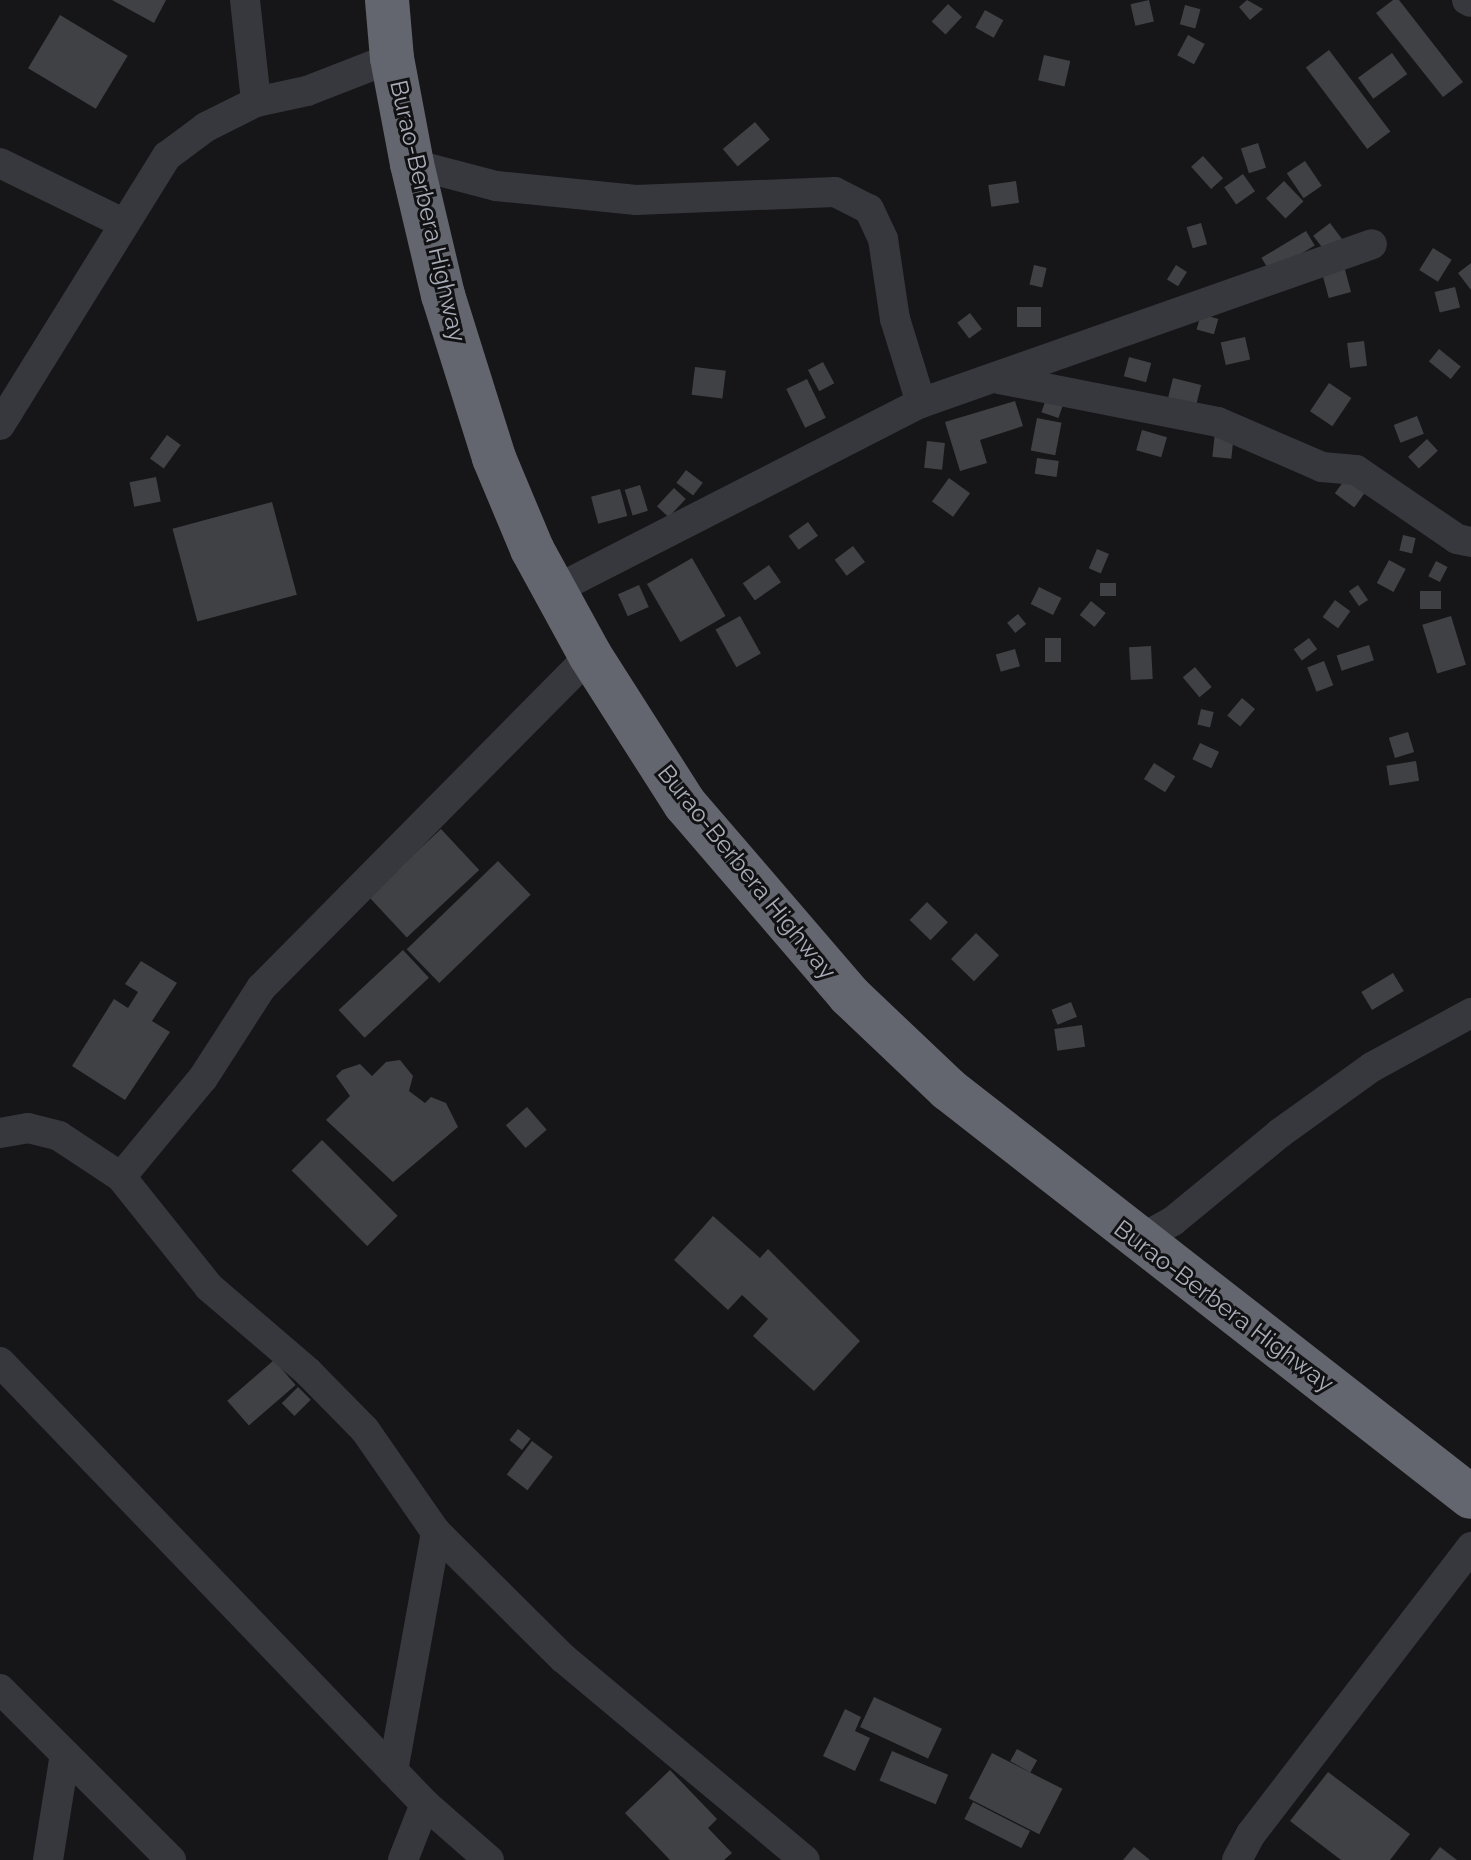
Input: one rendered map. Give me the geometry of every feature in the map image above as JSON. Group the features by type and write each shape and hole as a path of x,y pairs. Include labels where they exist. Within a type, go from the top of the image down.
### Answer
{"highway":[{"name":"Burao-Berbera Highway","path":"387,0 392,58 412,164 443,295 494,458 555,590 590,655 685,804 849,995 948,1089 1137,1241 1471,1497"}],"street":[{"path":"245,0 256,102"},
{"path":"0,425 121,222 167,156 256,102 307,91 392,58"},
{"path":"0,163 121,222"},
{"path":"412,164 496,186 636,200 835,192 869,209 883,239 895,319 921,403"},
{"path":"555,590 921,403 1372,244"},
{"path":"993,378 1063,387 1218,422 1322,467 1356,470 1457,539 1471,542"},
{"path":"121,1177 203,1078 261,988 590,655"},
{"path":"1137,1241 1173,1221 1280,1133 1372,1067 1471,1013"},
{"path":"0,1133 28,1128 59,1136 121,1177 209,1287 308,1372 365,1430 436,1532 563,1658 805,1860"},
{"path":"0,1362 425,1804 489,1860"},
{"path":"393,1771 436,1532"},
{"path":"1237,1860 1251,1834 1471,1547"},
{"path":"0,1689 171,1860"},
{"path":"48,1860 65,1754"},
{"path":"403,1860 425,1804"}],"building":[{"path":"112,0 166,0 154,23"},
{"path":"1149,0 1154,21 1135,26 1130,4"},
{"path":"1247,0 1263,9 1250,20 1239,7"},
{"path":"1393,0 1399,0 1463,82 1443,97 1376,13"},
{"path":"948,4 962,17 946,35 932,22"},
{"path":"1185,5 1200,9 1195,28 1180,24"},
{"path":"985,10 1003,20 994,38 975,27"},
{"path":"60,15 128,56 96,109 28,68"},
{"path":"1188,35 1205,44 1194,64 1177,55"},
{"path":"1329,50 1390,131 1367,149 1306,67"},
{"path":"1392,53 1407,74 1373,99 1358,78"},
{"path":"1044,55 1070,61 1064,86 1038,80"},
{"path":"755,122 770,140 738,167 723,149"},
{"path":"1258,143 1266,168 1249,173 1241,149"},
{"path":"1203,156 1223,178 1211,189 1191,167"},
{"path":"1305,161 1322,186 1304,198 1287,173"},
{"path":"1243,174 1255,191 1236,204 1224,187"},
{"path":"1016,181 1019,203 991,207 988,185"},
{"path":"1284,181 1303,201 1285,219 1266,198"},
{"path":"1201,223 1207,244 1193,248 1187,227"},
{"path":"1330,223 1342,239 1325,252 1313,236"},
{"path":"1306,231 1315,246 1270,272 1261,258"},
{"path":"1433,248 1452,260 1438,282 1419,270"},
{"path":"1471,263 1471,290 1458,273"},
{"path":"1034,265 1047,268 1042,287 1030,284"},
{"path":"1176,265 1187,272 1178,286 1167,279"},
{"path":"1344,266 1351,292 1329,298 1322,272"},
{"path":"1455,287 1460,307 1440,312 1435,292"},
{"path":"1017,307 1041,307 1041,327 1017,327"},
{"path":"970,313 982,329 969,339 957,323"},
{"path":"1201,314 1218,319 1214,334 1197,329"},
{"path":"1245,337 1250,359 1226,365 1221,343"},
{"path":"1364,341 1367,366 1350,368 1347,343"},
{"path":"1439,349 1461,367 1451,379 1429,361"},
{"path":"1129,357 1151,363 1146,382 1124,376"},
{"path":"823,362 834,383 819,391 808,370"},
{"path":"695,367 726,371 722,399 692,395"},
{"path":"1173,378 1201,385 1196,405 1168,398"},
{"path":"807,379 826,418 805,428 786,389"},
{"path":"1329,383 1351,398 1332,426 1310,411"},
{"path":"1046,399 1063,405 1058,418 1041,412"},
{"path":"1015,401 1023,426 980,440 987,463 960,471 945,422"},
{"path":"1417,416 1424,434 1400,443 1394,425"},
{"path":"1037,418 1062,423 1055,455 1031,450"},
{"path":"1142,430 1167,437 1161,457 1136,450"},
{"path":"1215,432 1234,434 1231,459 1212,457"},
{"path":"167,435 181,445 164,468 150,458"},
{"path":"1427,439 1438,451 1419,468 1408,457"},
{"path":"927,441 945,443 942,470 924,468"},
{"path":"1037,458 1059,461 1057,477 1035,474"},
{"path":"686,470 703,483 693,495 676,483"},
{"path":"156,477 161,502 134,507 129,482"},
{"path":"949,478 970,493 953,517 932,501"},
{"path":"1346,478 1365,492 1354,507 1335,493"},
{"path":"640,485 648,511 633,515 625,490"},
{"path":"674,488 686,499 669,517 657,506"},
{"path":"620,489 627,516 598,524 591,497"},
{"path":"272,502 297,595 197,621 173,529"},
{"path":"808,522 818,536 799,550 789,536"},
{"path":"1403,535 1416,538 1412,554 1399,551"},
{"path":"853,546 865,562 847,576 835,560"},
{"path":"1097,549 1109,554 1101,573 1089,568"},
{"path":"692,558 726,616 680,642 647,584"},
{"path":"1389,560 1406,569 1394,592 1377,583"},
{"path":"1436,561 1448,567 1440,582 1428,576"},
{"path":"769,565 781,582 755,601 743,583"},
{"path":"1100,583 1116,583 1116,596 1100,596"},
{"path":"639,585 649,607 628,616 618,594"},
{"path":"1358,585 1368,600 1359,606 1349,591"},
{"path":"1039,587 1061,598 1053,615 1031,604"},
{"path":"1420,591 1441,591 1441,609 1420,609"},
{"path":"1335,600 1350,611 1338,628 1323,617"},
{"path":"1091,601 1106,613 1094,627 1080,615"},
{"path":"1018,614 1026,624 1015,633 1007,623"},
{"path":"740,616 761,654 736,667 716,630"},
{"path":"1451,616 1466,665 1437,674 1422,625"},
{"path":"1045,638 1061,638 1061,662 1045,662"},
{"path":"1309,638 1317,649 1302,660 1294,649"},
{"path":"1369,645 1374,660 1342,671 1337,656"},
{"path":"1151,646 1153,679 1131,680 1129,647"},
{"path":"1015,649 1020,666 1001,672 996,655"},
{"path":"1324,661 1333,685 1317,692 1307,667"},
{"path":"1195,667 1212,687 1199,697 1183,677"},
{"path":"1242,698 1255,709 1240,727 1227,716"},
{"path":"1201,709 1214,712 1210,728 1197,725"},
{"path":"1408,732 1414,752 1395,758 1389,738"},
{"path":"1200,743 1219,752 1211,768 1192,759"},
{"path":"1416,761 1419,781 1389,785 1386,766"},
{"path":"1154,763 1175,776 1165,792 1144,779"},
{"path":"441,829 479,870 407,937 369,897"},
{"path":"498,861 531,895 439,983 407,949"},
{"path":"927,902 948,922 930,940 910,920"},
{"path":"976,933 999,955 974,981 951,959"},
{"path":"403,950 429,978 365,1038 339,1010"},
{"path":"141,961 177,983 152,1021 170,1032 125,1100 72,1066 114,999 128,1008 138,992 125,984"},
{"path":"1393,973 1404,991 1372,1010 1361,992"},
{"path":"1071,1002 1077,1017 1058,1025 1052,1010"},
{"path":"1082,1025 1085,1047 1057,1051 1054,1029"},
{"path":"400,1060 413,1076 409,1091 425,1103 431,1097 446,1103 458,1127 393,1182 326,1120 350,1096 336,1076 342,1070 360,1064 372,1076 386,1062"},
{"path":"527,1107 547,1130 526,1148 506,1125"},
{"path":"322,1140 398,1216 367,1246 292,1170"},
{"path":"713,1216 760,1258 768,1249 860,1341 814,1391 753,1336 768,1319 742,1295 728,1310 674,1260"},
{"path":"274,1360 296,1385 249,1426 227,1401"},
{"path":"298,1387 311,1400 294,1416 282,1403"},
{"path":"518,1429 531,1439 522,1450 509,1440"},
{"path":"532,1441 553,1457 527,1490 507,1475"},
{"path":"874,1697 942,1729 928,1759 860,1727"},
{"path":"845,1709 861,1717 855,1731 870,1738 855,1771 823,1756"},
{"path":"1017,1749 1037,1760 1030,1772 1010,1761"},
{"path":"892,1751 948,1775 936,1804 879,1780"},
{"path":"992,1753 1062,1789 1039,1834 969,1798"},
{"path":"670,1770 717,1819 708,1828 732,1853 724,1860 670,1860 625,1813"},
{"path":"1328,1772 1410,1834 1390,1860 1341,1860 1290,1821"},
{"path":"973,1802 1030,1831 1021,1848 964,1819"},
{"path":"1134,1847 1150,1860 1123,1860"},
{"path":"1440,1847 1457,1860 1430,1860"}]}
